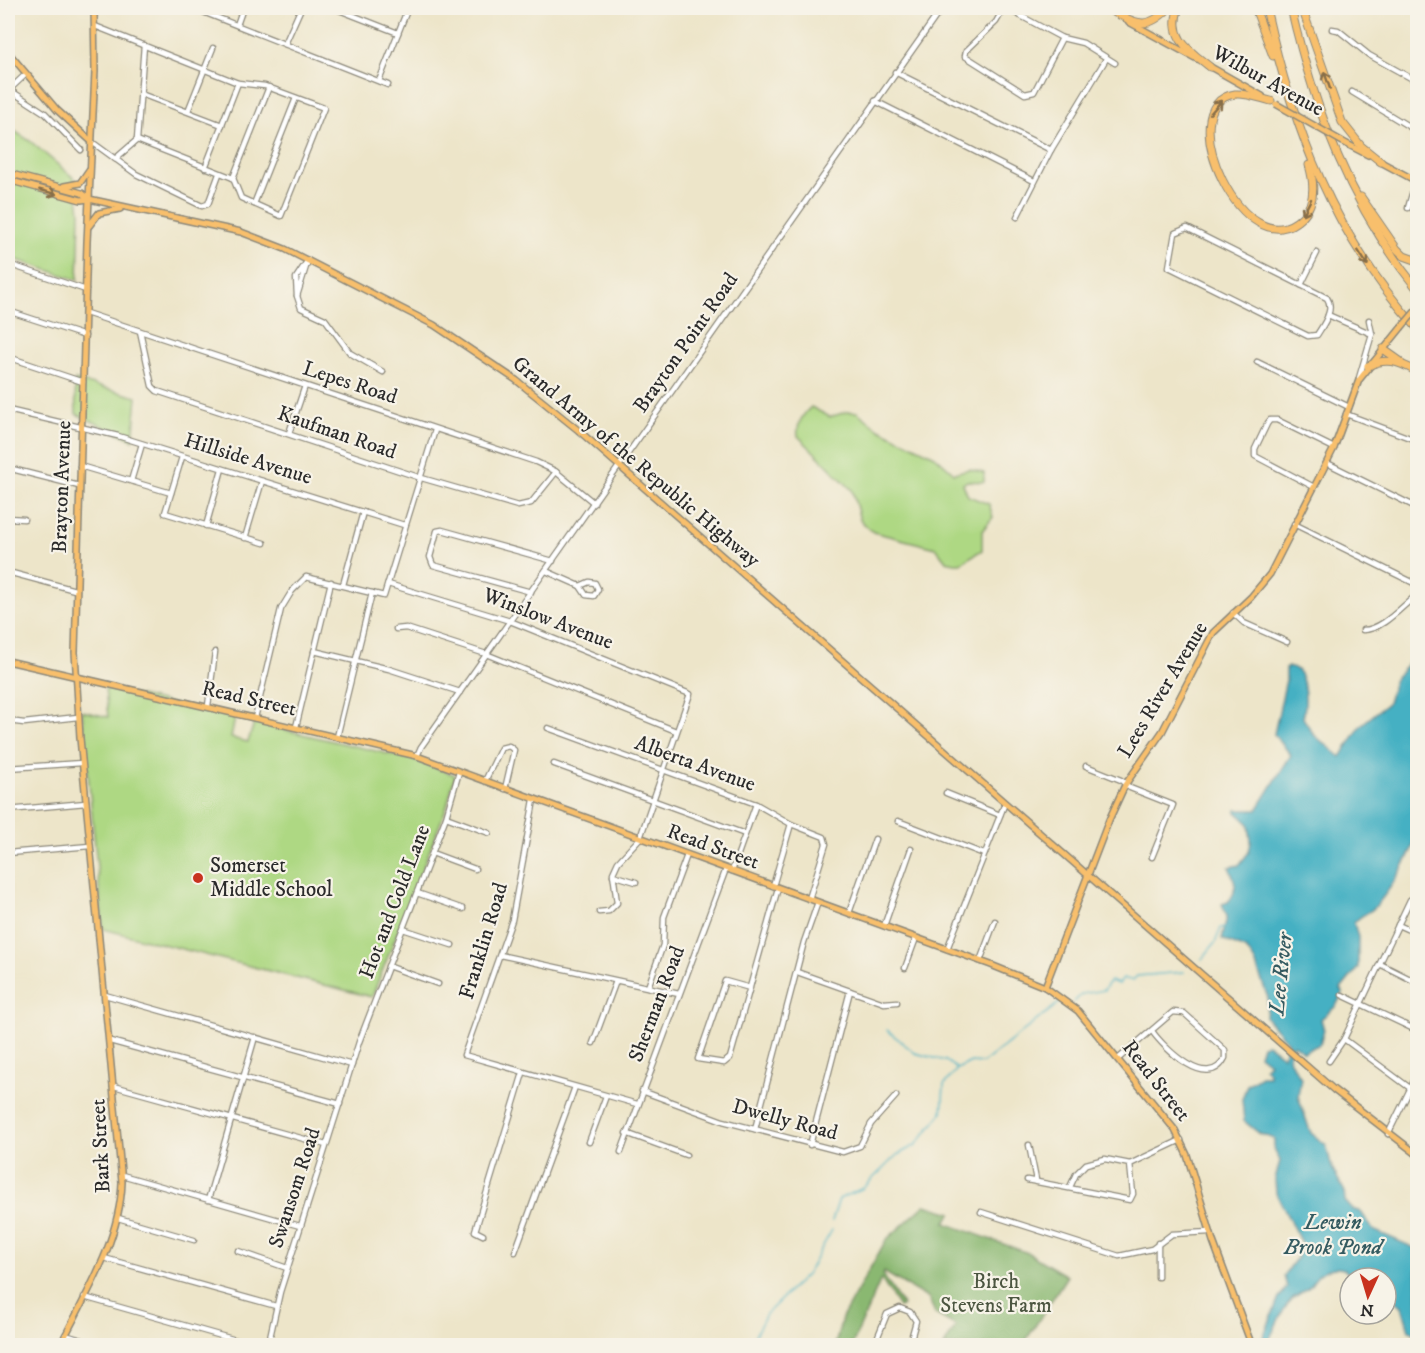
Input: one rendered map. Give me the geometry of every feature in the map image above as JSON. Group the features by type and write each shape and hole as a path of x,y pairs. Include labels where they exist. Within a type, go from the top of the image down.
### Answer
{"highway":[{"path":"1104,8 1132,20 1150,23 1157,21 1169,8"},
{"path":"1179,8 1175,21 1177,34 1185,46 1210,67"},
{"path":"1255,8 1286,90 1312,178 1310,205 1304,215 1291,226 1278,228 1263,226 1246,213 1222,177 1209,139 1207,123 1214,106 1228,96 1247,95 1274,103"},
{"path":"1266,8 1286,90"},
{"path":"1291,8 1312,92 1339,164 1380,238 1418,290"},
{"path":"1302,8 1342,122 1355,140 1381,162"},
{"path":"1299,131 1324,189 1347,233 1378,280 1418,329"},
{"path":"1339,164 1397,249 1404,256 1418,261"},
{"path":"1383,349 1416,371"},
{"path":"1368,366 1386,360 1397,362 1416,371"}],"main road":[{"name":"Brayton Avenue","path":"94,8 92,142 88,198 86,313 75,590 75,676 103,967"},
{"name":"Wilbur Avenue","path":"1104,8 1417,181"},
{"path":"8,52 67,120 92,142"},
{"path":"56,186 77,184 90,168"},
{"path":"8,173 82,193 88,198"},
{"path":"8,180 81,200 88,198"},
{"name":"Grand Army of the Republic Highway","path":"88,198 241,232 308,260 402,307 478,353 548,405 1089,877"},
{"path":"87,230 92,219 101,212 130,208"},
{"name":"Lees River Avenue","path":"1045,987 1109,820 1125,785 1162,732 1208,640 1265,581 1327,463 1359,380 1368,366 1418,308"},
{"name":"Read Street","path":"8,661 417,756 809,898 1045,987 1078,1011 1162,1111 1181,1140 1210,1232 1252,1346"},
{"path":"1089,877 1288,1050 1388,1134 1418,1155"},
{"name":"Bark Street","path":"60,1346 104,1258 118,1218 122,1175 103,967"}],"street":[{"path":"193,8 388,86"},
{"path":"237,25 243,8"},
{"path":"285,45 301,8"},
{"path":"334,8 398,33"},
{"path":"378,81 408,8"},
{"name":"Brayton Point Road","path":"417,756 486,654 942,8"},
{"path":"1062,38 1034,92 1030,94 965,56 966,51 996,22 1005,8 1062,38 1083,43 1115,63"},
{"path":"95,27 238,83 269,87 324,108 281,216 241,198 233,178 269,87"},
{"path":"1332,29 1338,30 1369,55 1418,82"},
{"path":"115,159 137,140 144,45"},
{"path":"188,111 213,48"},
{"path":"1017,217 1051,150 1106,59"},
{"path":"895,72 1051,150"},
{"path":"26,74 8,89 45,112 81,150"},
{"path":"205,168 238,83"},
{"path":"1352,92 1418,132"},
{"path":"141,94 222,124"},
{"path":"254,204 296,98"},
{"path":"875,101 1034,181"},
{"path":"137,140 233,178"},
{"path":"92,142 145,178 201,206 206,205 219,174"},
{"path":"1408,208 1418,173"},
{"path":"1187,228 1301,285 1329,300 1328,315 1317,335 1308,336 1169,267 1174,237 1181,229 1187,228"},
{"path":"1301,285 1317,253"},
{"path":"308,260 297,296 301,308 325,319 350,353 383,372"},
{"path":"8,264 86,290"},
{"path":"8,311 85,336"},
{"name":"Lepes Road","path":"86,313 536,462 556,472 594,503"},
{"path":"1328,315 1372,334"},
{"path":"1359,380 1372,334 1369,320"},
{"name":"Kaufman Road","path":"140,331 154,389 418,477 522,506 531,503 556,472"},
{"path":"8,357 83,381"},
{"path":"1257,362 1349,406"},
{"path":"289,433 304,386"},
{"name":"Hillside Avenue","path":"8,410 142,444 404,525"},
{"path":"1346,414 1418,441"},
{"path":"1314,487 1255,456 1255,449 1267,424 1270,420 1277,420 1334,448"},
{"path":"255,717 281,609 291,592 309,576 384,596 418,477 435,430"},
{"path":"131,481 142,444"},
{"path":"182,457 165,513 264,543"},
{"path":"1327,463 1418,508"},
{"path":"80,466 171,493"},
{"path":"8,468 79,486"},
{"path":"206,526 222,469"},
{"path":"245,538 262,481"},
{"path":"343,585 363,512"},
{"path":"8,518 24,519"},
{"path":"1294,524 1418,585"},
{"path":"531,592 430,563 436,531 442,530 553,561"},
{"path":"546,571 580,586"},
{"path":"8,572 75,590"},
{"path":"296,727 332,582"},
{"name":"Winslow Avenue","path":"388,584 510,621 688,692 690,696 676,731"},
{"path":"337,736 372,593"},
{"path":"1363,630 1380,624 1418,594"},
{"path":"1233,613 1251,626 1287,642"},
{"path":"396,629 406,628 486,654 676,731 640,838 618,862 613,875 616,903 609,911 599,912"},
{"path":"314,651 355,660 460,692"},
{"path":"208,706 215,652"},
{"path":"8,721 24,723 78,717"},
{"name":"Alberta Avenue","path":"548,728 756,804 791,825 826,840 809,898"},
{"path":"484,782 501,747 509,746 514,750 515,756 505,789"},
{"path":"8,768 82,763"},
{"path":"554,764 745,834"},
{"path":"1086,766 1173,805 1152,857"},
{"name":"Hot and Cold Lane","path":"359,1042 446,817 459,772"},
{"path":"946,793 1000,815"},
{"name":"Franklin Road","path":"523,1073 464,1055 513,915 534,800"},
{"path":"8,810 86,803"},
{"path":"947,949 1005,803"},
{"name":"Sherman Road","path":"621,1152 626,1133 679,994 756,804"},
{"path":"446,817 489,833"},
{"path":"898,821 984,854"},
{"path":"750,988 725,981 698,1059 704,1062 728,1061 750,988 791,825"},
{"path":"849,913 875,839"},
{"path":"8,853 90,846"},
{"path":"884,926 911,849"},
{"path":"432,853 474,869"},
{"path":"648,987 663,945 664,917 687,855"},
{"path":"613,875 636,882"},
{"path":"417,893 463,909"},
{"path":"1329,1061 1344,1039 1410,900"},
{"path":"755,1129 818,902"},
{"path":"980,961 995,921"},
{"path":"1398,925 1418,934"},
{"path":"403,929 452,945"},
{"path":"905,968 916,938"},
{"path":"500,955 679,994"},
{"path":"1380,964 1418,983"},
{"path":"388,966 438,984"},
{"path":"798,972 884,1003 897,1002"},
{"path":"592,1043 616,981"},
{"path":"810,1145 850,991"},
{"path":"105,994 352,1065"},
{"path":"1342,995 1418,1031"},
{"path":"1118,1059 1173,1012 1184,1013 1224,1048 1226,1053 1222,1063 1211,1069 1197,1069 1169,1052 1152,1031"},
{"path":"208,1200 255,1037"},
{"path":"1344,1039 1418,1094"},
{"path":"110,1041 340,1104"},
{"name":"Swansom Road","path":"268,1346 287,1268 359,1042"},
{"path":"483,1235 475,1231 523,1073 637,1104"},
{"path":"1388,1134 1418,1073"},
{"path":"114,1086 326,1145"},
{"path":"515,1252 575,1088"},
{"name":"Dwelly Road","path":"642,1091 714,1118 837,1152 854,1150 863,1142 871,1124 896,1096"},
{"path":"589,1142 606,1096"},
{"path":"626,1133 686,1155"},
{"path":"1070,1187 1076,1174 1086,1164 1105,1159 1130,1164 1181,1140"},
{"path":"1029,1145 1036,1180"},
{"path":"1027,1180 1131,1199 1134,1194 1130,1164"},
{"path":"122,1175 300,1226"},
{"path":"981,1212 1119,1257 1148,1250 1172,1234 1210,1232"},
{"path":"118,1218 194,1240"},
{"path":"1158,1243 1159,1275"},
{"path":"238,1251 287,1268"},
{"path":"104,1258 276,1306"},
{"path":"84,1297 257,1346"},
{"path":"882,1346 875,1344 886,1314 900,1308 910,1312 916,1320 916,1329 909,1346"},
{"path":"65,1335 103,1346"}],"green space":[{"path":"8,127 30,141 76,180 80,212 78,280 8,257"},
{"path":"75,380 137,397 133,440 76,414"},
{"path":"811,407 830,417 846,412 857,412 879,429 935,456 954,473 970,469 984,473 984,482 967,481 963,484 968,496 989,504 993,517 982,531 982,550 961,563 955,563 946,561 936,548 873,532 860,520 852,490 798,436 801,420"},
{"path":"105,688 235,718 231,738 248,742 254,723 415,760 455,775 447,806 372,997 103,929 82,711 108,717"},
{"name":"Birch Stevens Farm","path":"925,1205 952,1213 945,1223 1028,1253 1067,1276 1023,1345 944,1346 956,1326 935,1314 929,1299 884,1272 883,1275 903,1306 899,1307 881,1279 852,1345 835,1346 842,1318 886,1240"}],"water":[{"path":"1417,657 1418,831 1415,841 1401,871 1382,898 1374,908 1354,923 1358,937 1358,968 1341,989 1342,994 1336,1006 1321,1019 1324,1030 1320,1044 1304,1052 1293,1044 1288,1058 1301,1078 1298,1096 1311,1133 1326,1145 1332,1168 1344,1190 1345,1201 1352,1209 1361,1212 1373,1230 1417,1249 1417,1335 1409,1330 1402,1306 1398,1303 1398,1266 1338,1266 1338,1268 1324,1271 1308,1288 1291,1300 1266,1345 1260,1345 1279,1298 1287,1287 1284,1276 1300,1253 1302,1245 1276,1193 1275,1179 1280,1161 1274,1148 1274,1139 1260,1134 1244,1121 1242,1099 1247,1085 1261,1076 1269,1076 1269,1072 1264,1068 1269,1063 1259,1055 1262,1045 1267,1044 1283,1056 1288,1043 1266,1017 1268,998 1255,962 1247,950 1222,939 1227,916 1222,904 1228,902 1235,889 1229,867 1239,865 1249,852 1251,842 1249,824 1236,812 1237,810 1257,810 1291,755 1274,734 1286,680 1286,667 1293,667 1302,678 1305,695 1303,718 1314,735 1341,757 1361,725 1388,703 1395,678"}],"waterway":[{"path":"1202,959 1215,943 1221,928 1225,927"},
{"path":"1074,1002 1082,994 1104,990 1110,981 1119,984 1123,979 1133,980 1137,976 1184,972"},
{"path":"832,1221 839,1199 863,1188 897,1155 916,1145 942,1113 944,1085 957,1069 971,1062 983,1063 1059,1003"},
{"path":"887,1030 915,1053 946,1061 956,1068"},
{"path":"744,1346 754,1337 766,1314 807,1274 832,1230"}],"place":[{"name":"Somerset Middle School","path":"198,878"}],"water label":[{"name":"Lee River","path":"1281,974"},
{"name":"Lewin Brook Pond","path":"1333,1234"}]}
